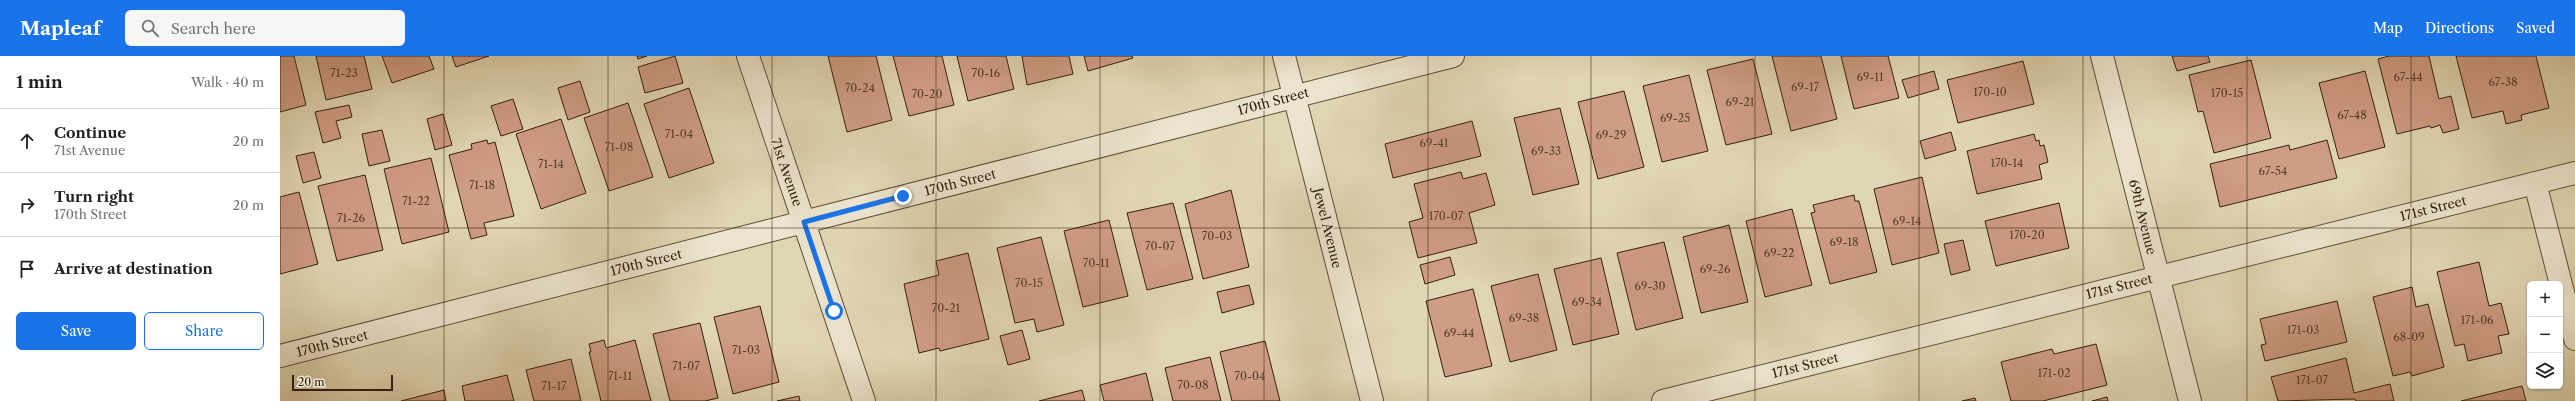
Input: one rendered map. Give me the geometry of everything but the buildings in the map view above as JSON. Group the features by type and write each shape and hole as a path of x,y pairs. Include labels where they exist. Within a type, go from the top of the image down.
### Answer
{"street":[{"name":"71st Avenue","path":"748,56 864,401"},
{"name":"Jewel Avenue","path":"1284,56 1372,401"},
{"name":"170th Street","path":"280,356 1294,95 1453,56"},
{"name":"69th Avenue","path":"2102,56 2190,401"},
{"name":"171st Street","path":"1663,401 2158,276 2575,173"},
{"path":"2535,183 2575,339"}],"route":[{"path":"834,311 804,222 903,196"}]}
